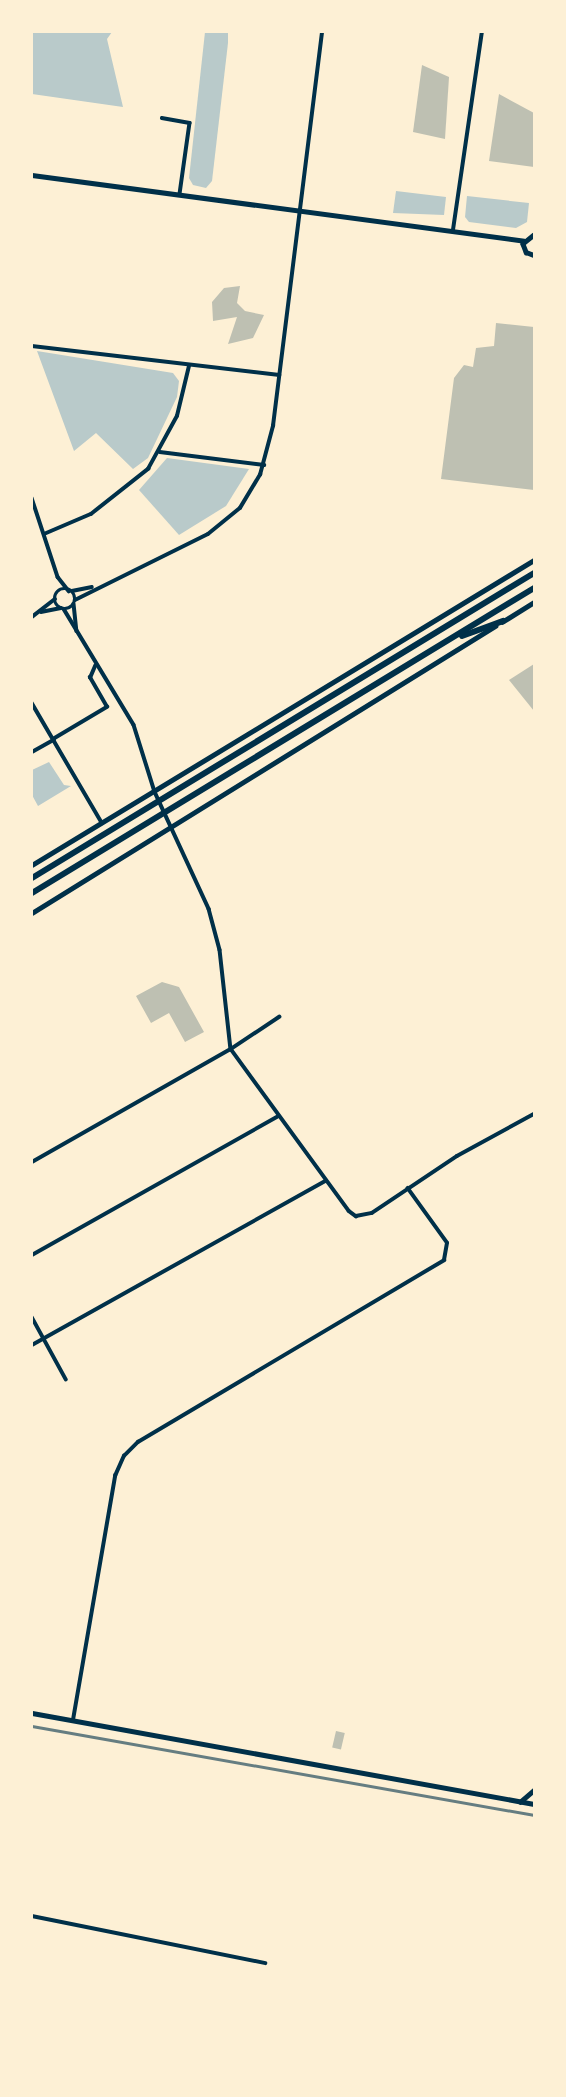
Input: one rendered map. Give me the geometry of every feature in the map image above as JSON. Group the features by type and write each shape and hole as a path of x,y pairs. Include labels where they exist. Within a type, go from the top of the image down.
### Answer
{"highway":[{"path":"32,878 534,571"},
{"path":"32,893 534,588"},
{"path":"450,640 503,621"}],"main road":[{"path":"32,1713 534,1804"}],"street":[{"path":"39,613 62,609 94,587 208,534 240,508 264,465 279,375 322,32"},
{"path":"453,230 482,32"},
{"path":"162,118 190,122 180,194"},
{"path":"32,175 524,241 533,235 534,229"},
{"path":"524,241 524,250 534,255"},
{"path":"32,346 279,375"},
{"path":"44,534 100,508 140,477 160,452 179,411 189,366"},
{"path":"160,452 264,465"},
{"path":"32,498 58,578 56,596 95,666 130,718 154,788 190,864 217,937 231,1049 325,1181 356,1216 372,1213 534,1114"},
{"path":"32,864 534,559"},
{"path":"58,578 70,591 74,602 78,637"},
{"path":"32,617 56,596 94,587"},
{"path":"32,913 534,602"},
{"path":"32,752 107,706 89,678 95,666"},
{"path":"32,702 102,823"},
{"path":"32,1162 231,1049 279,1017"},
{"path":"32,1255 277,1117"},
{"path":"32,1345 325,1181"},
{"path":"73,1720 115,1476 124,1456 138,1442 444,1260 447,1243 408,1189"},
{"path":"32,1317 66,1379"},
{"path":"520,1802 534,1790"},
{"path":"32,1916 265,1963"}],"shaded area":[{"path":"32,32 112,32 107,39 123,107 32,94"},
{"path":"205,32 228,32 212,181 206,188 193,185 189,178"},
{"path":"396,191 446,197 444,215 393,213"},
{"path":"467,196 529,203 527,222 516,228 469,222 465,217"},
{"path":"37,351 173,373 179,381 177,397 148,458 133,469 96,433 74,451"},
{"path":"167,458 249,469 226,506 179,535 139,490"},
{"path":"49,762 64,785 71,786 38,806 32,795 32,770"}],"building":[{"path":"422,65 449,77 445,139 413,132"},
{"path":"499,94 534,113 534,167 489,161"},
{"path":"240,286 237,303 245,311 264,315 253,338 228,344 237,317 213,321 212,302 224,288"},
{"path":"496,323 534,327 534,490 441,479 454,378 464,365 473,367 476,348 494,346"},
{"path":"534,664 534,711 509,680"},
{"path":"162,982 179,987 204,1032 185,1042 169,1013 151,1023 136,996"},
{"path":"336,1731 345,1733 341,1750 332,1748"}],"railway":[{"path":"32,1726 534,1815"}]}
